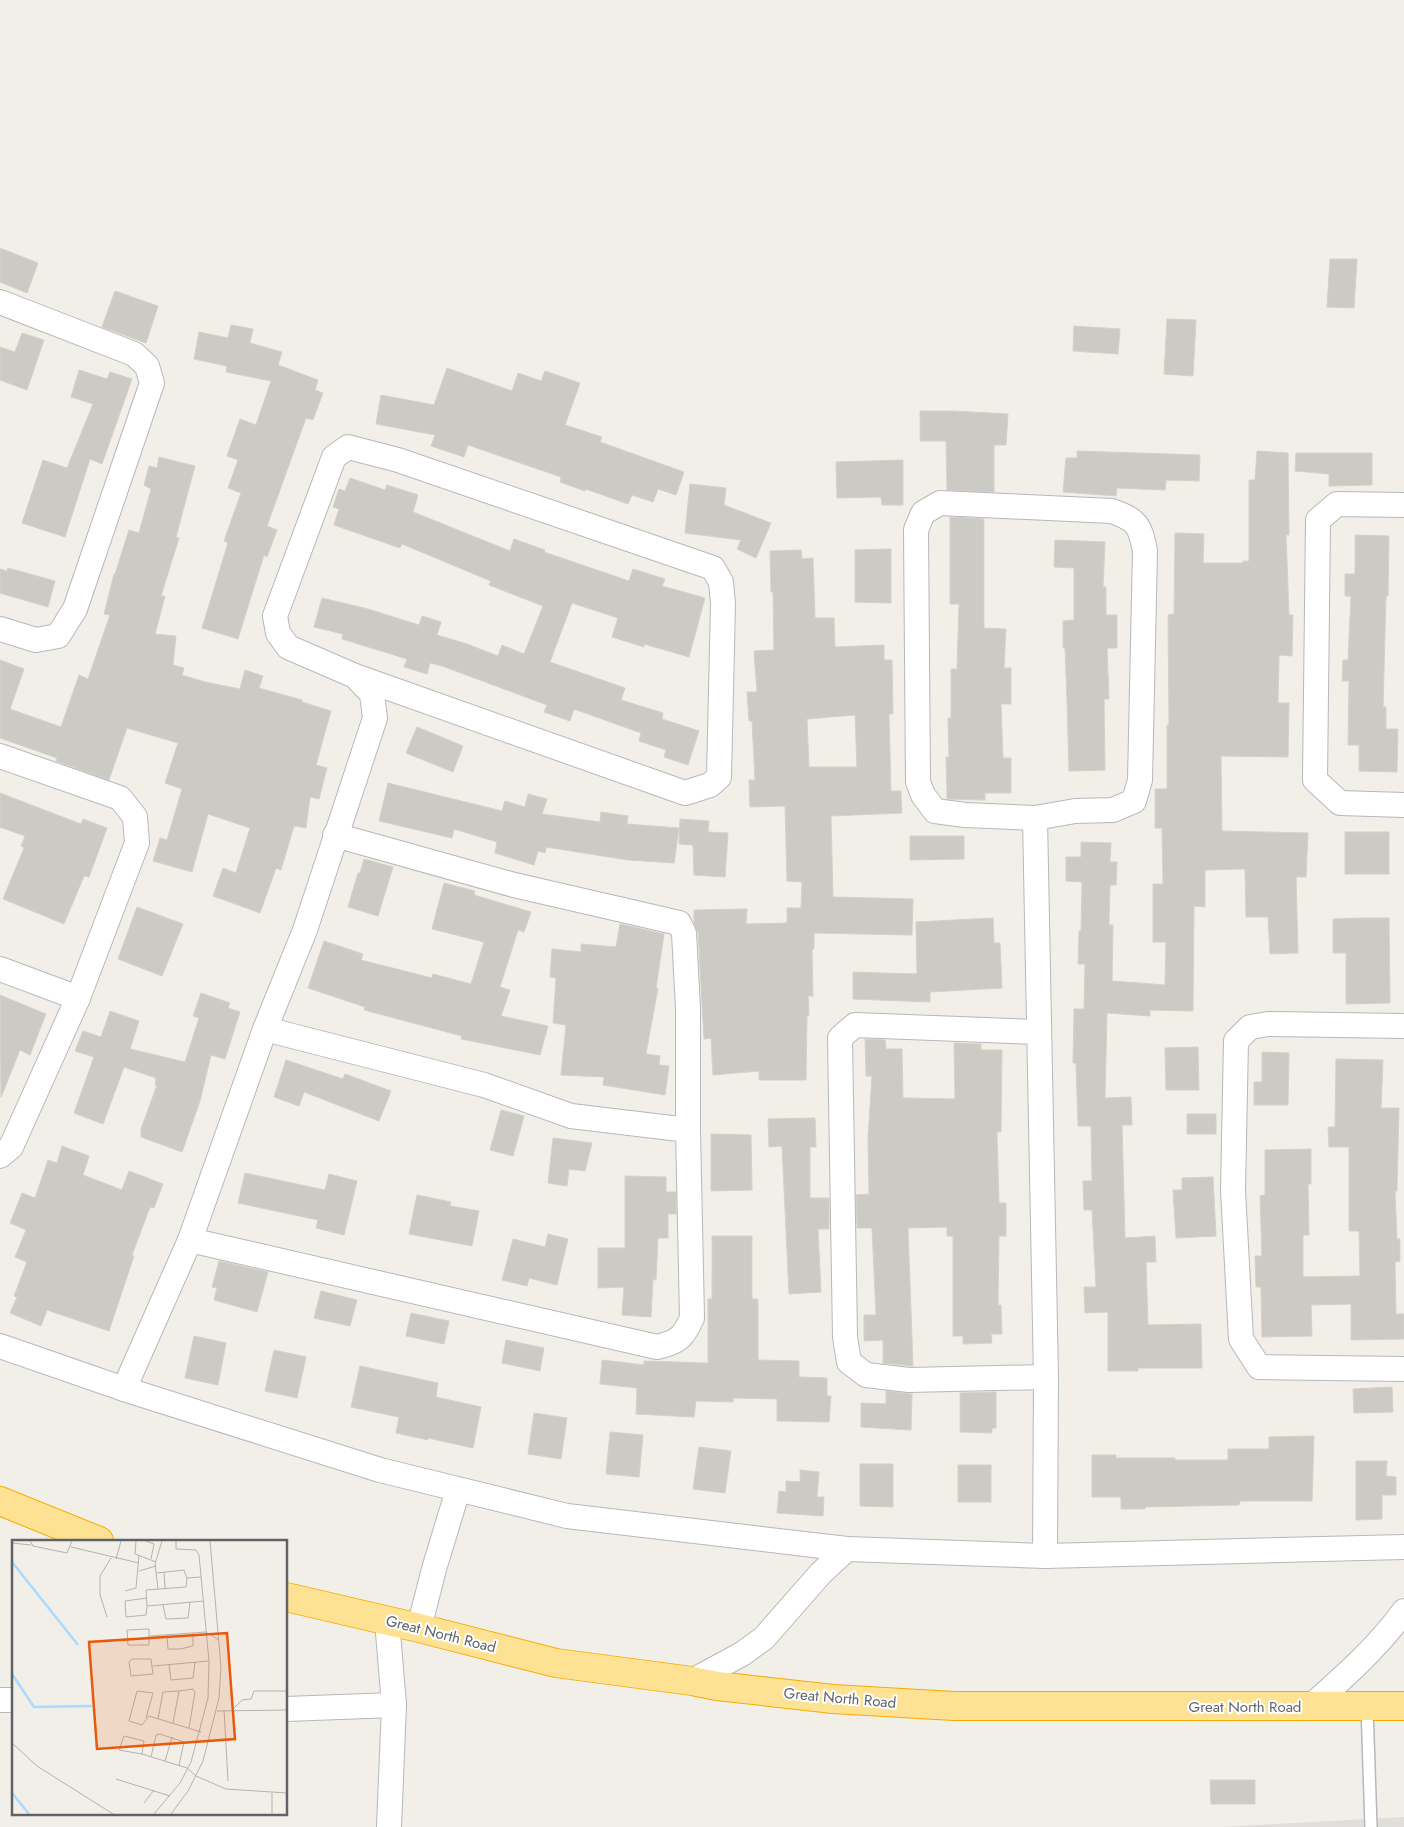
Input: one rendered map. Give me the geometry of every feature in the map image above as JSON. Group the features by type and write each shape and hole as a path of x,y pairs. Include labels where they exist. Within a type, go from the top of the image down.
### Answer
{"highway":[{"path":"0,1501 97,1540"},
{"name":"Great North Road","path":"288,1597 556,1663 718,1686 833,1699 954,1706 1404,1706"}],"street":[{"path":"0,302 134,354 147,366 152,383 75,609 58,636 36,640 0,629"},
{"path":"124,1389 190,1240 265,1029 304,930 375,718 372,694 355,676 288,647 278,633 275,616 334,457 348,447 398,460 713,568 722,582 724,604 720,777 710,785 685,793 355,676"},
{"path":"940,502 1112,511 1129,517 1141,531 1145,551 1140,780 1134,801 1113,810 1075,812 1035,818 965,815 935,811 923,795 918,782 916,530 923,513 940,502"},
{"path":"1404,505 1337,504 1318,520 1315,780 1340,803 1404,805"},
{"path":"0,756 120,798 136,817 137,843 78,998 12,1147 0,1156"},
{"path":"1035,818 1038,1032 1044,1222 1046,1556"},
{"path":"190,1240 657,1348 674,1343 685,1334 692,1318 688,1130 688,1008 684,933 680,923 514,885 335,835"},
{"path":"0,969 78,998"},
{"path":"1404,1026 1268,1024 1250,1027 1236,1041 1233,1190 1241,1339 1259,1367 1404,1369"},
{"path":"1038,1032 855,1025 840,1038 845,1338 849,1362 866,1375 908,1380 1046,1377"},
{"path":"265,1029 484,1085 572,1116 688,1130"},
{"path":"3,1353 380,1470 567,1516 847,1549 1046,1556 1404,1547"},
{"path":"419,1628 434,1569 458,1490"},
{"path":"692,1681 742,1654 764,1638 821,1573 847,1549"},
{"path":"1310,1707 1343,1677 1396,1622 1404,1611"},
{"path":"386,1621 394,1705 394,1822"},
{"path":"288,1710 394,1705"}],"lane":[{"path":"1367,1707 1371,1827"}],"shaded area":[{"path":"1404,1817 1404,1827 1221,1827"}],"building":[{"path":"0,248 38,263 27,293 0,282"},
{"path":"1330,259 1357,259 1354,308 1327,307"},
{"path":"115,291 158,306 146,343 102,327"},
{"path":"1167,319 1196,320 1193,376 1164,374"},
{"path":"231,325 253,329 250,343 282,352 278,365 318,380 315,390 323,393 313,420 306,418 267,526 277,530 267,557 264,555 238,639 202,628 228,543 224,541 241,493 228,488 238,460 227,456 240,419 256,425 271,381 226,372 227,366 194,359 199,332 228,338"},
{"path":"1074,326 1120,329 1118,354 1073,351"},
{"path":"22,333 44,340 27,390 0,380 0,347 15,352"},
{"path":"447,368 512,391 518,373 541,381 545,371 580,383 565,425 602,437 600,442 684,472 676,495 658,489 653,502 632,495 628,504 560,482 561,477 468,445 464,457 431,446 435,435 376,424 381,395 434,405"},
{"path":"79,370 107,379 110,372 132,379 102,464 90,459 65,537 22,523 43,460 67,468 93,404 71,397"},
{"path":"920,411 1008,414 1006,445 994,445 994,492 947,490 946,441 920,441"},
{"path":"1077,451 1200,455 1199,481 1166,480 1165,490 1117,488 1116,496 1063,492 1066,458 1077,458"},
{"path":"1257,451 1288,453 1289,535 1286,535 1289,615 1293,615 1292,656 1279,655 1278,703 1289,703 1288,757 1221,756 1222,831 1308,833 1306,877 1296,877 1298,953 1270,954 1268,917 1246,917 1245,869 1205,870 1205,907 1194,906 1193,1011 1150,1010 1150,1016 1107,1013 1105,1098 1131,1097 1132,1125 1122,1125 1125,1238 1155,1236 1156,1262 1146,1262 1148,1325 1201,1324 1202,1368 1138,1368 1138,1371 1108,1371 1108,1312 1085,1313 1084,1287 1096,1287 1092,1210 1084,1210 1083,1181 1092,1181 1091,1126 1078,1126 1076,1063 1073,1063 1074,1009 1084,1009 1085,964 1078,964 1082,882 1066,881 1066,857 1081,857 1081,842 1111,843 1110,862 1117,862 1116,885 1110,885 1109,925 1113,925 1112,981 1165,985 1166,942 1153,942 1153,884 1163,884 1162,828 1155,828 1155,789 1167,789 1167,725 1169,725 1168,615 1174,614 1175,533 1204,534 1203,563 1243,563 1243,561 1249,561 1249,480 1255,480"},
{"path":"1296,453 1372,453 1372,485 1329,486 1329,474 1295,471"},
{"path":"159,457 195,466 176,537 179,538 161,596 165,596 155,634 176,636 173,665 184,668 182,675 240,689 245,670 263,676 259,688 302,700 302,702 331,711 316,765 327,768 319,799 310,797 306,828 294,826 281,870 276,868 260,913 213,896 223,868 236,873 250,828 208,814 192,872 153,861 160,838 167,840 182,789 165,783 178,743 127,728 109,780 56,761 57,758 0,738 0,660 24,669 10,709 61,727 79,675 88,679 110,615 104,614 114,574 129,530 139,533 151,489 144,485 149,466 157,468"},
{"path":"903,460 903,505 882,505 881,497 837,498 836,462"},
{"path":"350,478 385,490 387,485 418,495 413,512 510,551 514,539 545,550 544,552 629,581 633,569 665,579 662,586 705,598 689,657 644,644 644,647 612,637 618,618 572,603 550,662 625,688 621,700 663,713 662,719 699,731 688,765 664,757 666,750 639,741 641,733 574,709 570,721 544,712 547,705 442,666 430,663 427,674 404,667 407,659 342,639 343,634 314,627 322,598 368,609 419,625 422,616 441,622 437,635 498,656 502,645 524,654 543,606 489,585 491,581 402,544 400,548 334,525 339,509 333,507 339,489 345,491"},
{"path":"690,484 726,488 724,505 771,523 756,558 737,549 741,540 685,533"},
{"path":"950,517 984,519 984,628 1006,629 1004,668 1011,668 1011,704 1001,704 1003,758 1011,758 1011,793 985,793 985,800 947,799 946,757 949,757 948,718 951,718 951,669 957,669 959,604 950,604"},
{"path":"1355,535 1389,536 1383,707 1386,707 1386,729 1398,729 1397,772 1359,771 1359,745 1348,745 1349,681 1342,681 1343,660 1348,660 1351,596 1345,596 1345,574 1355,574"},
{"path":"1055,540 1105,542 1103,587 1106,587 1106,615 1117,615 1117,648 1107,648 1109,699 1104,699 1105,770 1069,771 1063,621 1074,620 1074,568 1054,567"},
{"path":"891,549 891,603 855,602 855,550"},
{"path":"801,550 802,559 813,558 815,618 834,618 835,647 884,645 884,660 892,660 893,714 889,714 891,791 901,791 902,813 831,816 833,897 913,899 912,935 814,933 814,949 812,949 813,996 808,996 806,1080 759,1080 759,1071 713,1075 711,1038 704,1039 698,932 694,923 694,910 747,909 746,924 787,923 787,908 801,908 802,882 787,881 785,806 750,807 749,780 755,780 752,721 749,721 747,692 757,692 754,651 774,650 770,551","holes":["855,715 857,767 809,767 807,719"]},
{"path":"8,568 55,581 48,607 0,593 0,569 7,571"},
{"path":"417,727 463,746 453,772 406,753"},
{"path":"388,783 502,811 505,801 525,807 528,794 547,799 542,814 600,822 601,812 628,816 627,824 679,828 674,863 628,860 546,847 545,853 538,851 534,865 495,853 497,842 454,829 452,838 379,821"},
{"path":"0,793 81,824 83,819 107,828 89,877 84,876 64,924 3,899 24,848 21,846 25,836 0,827"},
{"path":"680,819 709,821 708,832 728,833 725,877 694,875 693,845 679,844"},
{"path":"1345,832 1389,832 1389,874 1345,874"},
{"path":"910,836 964,836 964,859 910,860"},
{"path":"364,859 393,867 378,916 348,907"},
{"path":"444,883 475,891 474,895 531,912 524,932 518,930 500,987 510,990 501,1016 548,1026 540,1055 461,1039 462,1036 364,1010 365,1007 308,988 324,941 363,954 361,960 432,978 433,974 471,984 484,942 432,929"},
{"path":"137,907 183,924 162,976 118,959"},
{"path":"993,918 994,943 1000,943 1002,988 930,992 930,1002 853,999 853,972 917,974 916,922"},
{"path":"1389,918 1390,1003 1346,1004 1346,953 1333,953 1333,919"},
{"path":"620,924 664,934 656,988 658,988 646,1054 660,1056 659,1065 669,1066 665,1095 603,1085 604,1077 561,1075 566,1025 553,1023 556,978 550,977 552,949 581,952 581,944 616,947"},
{"path":"201,993 230,1003 228,1008 240,1012 225,1059 211,1055 200,1101 182,1152 141,1137 141,1129 157,1085 155,1085 156,1078 124,1067 103,1124 74,1113 94,1057 75,1051 83,1031 101,1037 110,1011 139,1021 130,1049 185,1062 199,1018 193,1016"},
{"path":"0,995 46,1014 30,1055 20,1050 1,1097"},
{"path":"865,1039 885,1040 886,1049 902,1049 903,1098 955,1099 954,1043 981,1044 981,1050 1002,1050 1001,1132 997,1132 999,1203 1006,1203 1006,1236 999,1236 998,1305 1001,1305 1002,1334 991,1334 992,1343 963,1344 963,1336 953,1336 953,1236 947,1236 947,1227 908,1228 913,1366 883,1363 883,1340 864,1341 864,1315 876,1315 872,1228 857,1228 856,1195 869,1194 868,1137 872,1076 866,1076"},
{"path":"1198,1047 1199,1090 1166,1090 1165,1048"},
{"path":"1262,1052 1289,1053 1288,1105 1254,1105 1254,1082 1262,1082"},
{"path":"1336,1059 1383,1060 1381,1108 1399,1108 1397,1191 1395,1191 1397,1239 1400,1239 1400,1261 1395,1262 1396,1314 1404,1314 1404,1339 1351,1340 1351,1304 1311,1305 1312,1336 1262,1337 1261,1287 1256,1287 1255,1256 1262,1256 1260,1196 1265,1195 1265,1150 1311,1149 1311,1184 1308,1184 1309,1235 1303,1235 1303,1277 1360,1276 1359,1231 1349,1231 1349,1147 1329,1147 1328,1127 1335,1127"},
{"path":"286,1060 343,1079 345,1074 391,1091 379,1121 304,1092 299,1106 274,1097"},
{"path":"501,1110 524,1116 513,1156 490,1150"},
{"path":"1187,1114 1216,1114 1216,1134 1187,1134"},
{"path":"815,1118 816,1147 810,1147 810,1198 829,1198 829,1229 818,1229 821,1292 789,1294 782,1146 769,1147 768,1119"},
{"path":"711,1134 751,1135 752,1190 711,1191"},
{"path":"553,1138 592,1143 585,1171 569,1169 567,1186 548,1183"},
{"path":"62,1146 89,1156 83,1175 122,1190 129,1171 163,1184 154,1208 150,1207 132,1255 134,1256 109,1331 47,1310 41,1326 10,1313 17,1297 14,1296 27,1262 15,1257 26,1230 10,1223 22,1193 35,1198 48,1160 57,1163"},
{"path":"245,1173 325,1190 329,1174 357,1181 344,1235 316,1228 318,1220 238,1203"},
{"path":"625,1176 666,1177 666,1192 676,1192 676,1214 668,1214 668,1238 658,1238 656,1280 653,1279 651,1317 622,1315 624,1287 598,1288 598,1248 625,1248"},
{"path":"1213,1177 1216,1236 1176,1238 1173,1190 1182,1190 1182,1178"},
{"path":"417,1195 451,1202 450,1206 479,1211 472,1246 409,1234"},
{"path":"548,1234 568,1239 557,1285 529,1278 527,1286 502,1280 513,1239 545,1247"},
{"path":"712,1236 752,1236 752,1299 758,1299 758,1360 799,1361 799,1377 827,1378 827,1396 831,1396 829,1422 777,1421 777,1399 733,1398 733,1402 696,1401 694,1417 636,1414 637,1388 600,1384 602,1360 644,1365 644,1361 708,1363 708,1299 712,1299"},
{"path":"219,1261 268,1272 257,1312 214,1300 217,1288 212,1287"},
{"path":"321,1291 357,1300 350,1326 314,1318"},
{"path":"411,1313 449,1321 444,1344 406,1336"},
{"path":"194,1336 226,1343 218,1385 185,1378"},
{"path":"506,1340 544,1348 540,1371 502,1363"},
{"path":"274,1350 306,1357 297,1398 265,1391"},
{"path":"360,1366 438,1383 436,1397 481,1407 473,1448 396,1433 399,1417 351,1407"},
{"path":"1392,1387 1393,1412 1354,1413 1353,1389"},
{"path":"886,1391 912,1394 911,1430 861,1427 861,1403 886,1404"},
{"path":"996,1392 996,1428 992,1428 992,1433 960,1432 960,1393"},
{"path":"534,1413 567,1418 561,1459 528,1454"},
{"path":"610,1432 643,1435 639,1477 606,1474"},
{"path":"1314,1436 1312,1501 1240,1501 1239,1505 1121,1509 1121,1497 1092,1497 1092,1455 1116,1455 1116,1458 1228,1460 1228,1449 1269,1449 1269,1437"},
{"path":"699,1447 731,1451 725,1493 693,1489"},
{"path":"1356,1461 1387,1461 1386,1476 1396,1477 1396,1495 1382,1495 1382,1519 1356,1520"},
{"path":"860,1464 893,1464 893,1507 860,1506"},
{"path":"958,1465 991,1465 991,1502 958,1502"},
{"path":"800,1470 819,1472 817,1497 824,1497 823,1516 777,1513 779,1491 786,1492 786,1481 800,1482"},
{"path":"1210,1780 1255,1780 1255,1804 1211,1804"}]}
